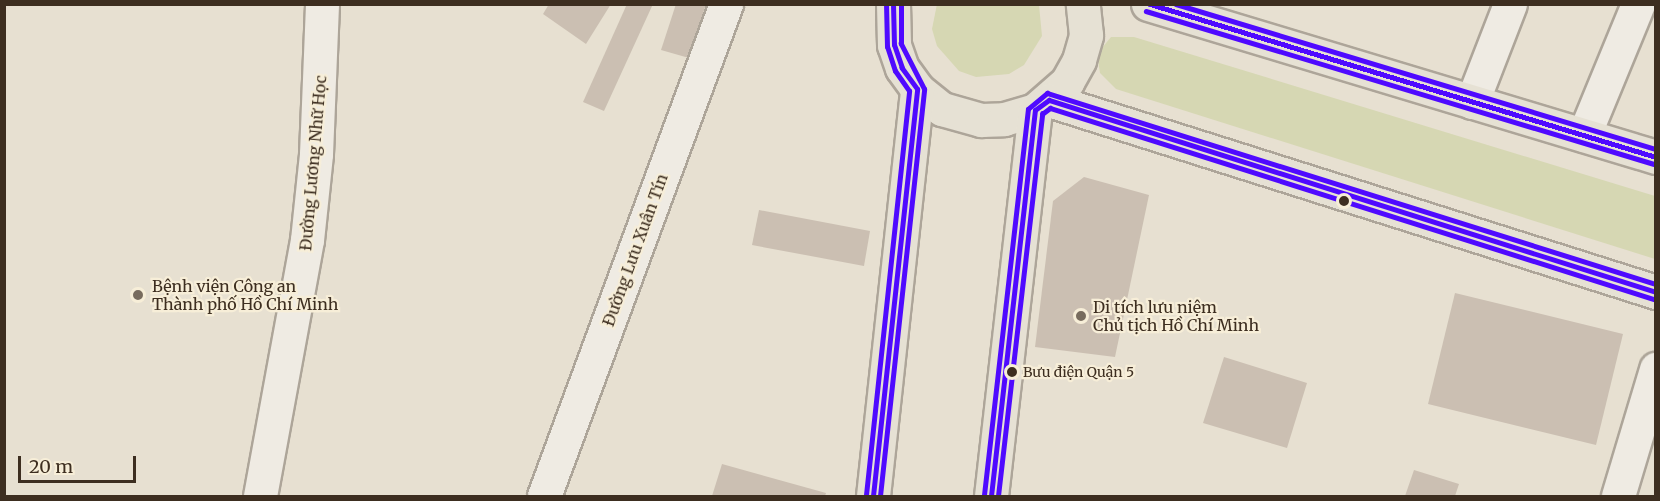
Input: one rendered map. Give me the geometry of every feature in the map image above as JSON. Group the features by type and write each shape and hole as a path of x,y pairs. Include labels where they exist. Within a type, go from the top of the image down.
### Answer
{"main road":[{"path":"886,10 902,68 917,89 942,109 969,119 1004,119 1042,105 1067,82 1079,60 1086,35 1083,4"},
{"path":"1148,4 1656,157"},
{"path":"873,496 917,89"},
{"path":"1042,105 1656,292"},
{"path":"991,496 1042,105"}],"street":[{"name":"Đường Lương Nhữ Học","path":"260,496 307,240 316,154 322,4"},
{"name":"Đường Lưu Xuân Tín","path":"544,496 726,4"},
{"path":"1472,102 1510,4"},
{"path":"1584,135 1638,4"},
{"path":"1618,496 1656,369"}],"green space":[{"path":"937,4 1039,5 1042,36 1024,65 1009,74 976,77 959,71 937,46 932,29"},
{"path":"1111,37 1134,37 1655,196 1655,259 1116,89 1100,73 1097,54"}],"building":[{"path":"549,4 611,4 586,44 543,14"},
{"path":"627,4 653,4 604,111 583,102"},
{"path":"676,4 706,4 689,58 661,50"},
{"path":"1084,177 1149,195 1115,357 1035,347 1053,201"},
{"path":"759,210 870,231 864,266 752,245"},
{"path":"1455,293 1623,334 1596,445 1428,404"},
{"path":"1224,357 1307,383 1287,448 1203,423"},
{"path":"722,464 826,493 825,496 712,496"},
{"path":"1414,470 1459,484 1455,496 1405,496"}],"transit line":[{"path":"866,495 909,91 895,71 887,47 886,4"},
{"path":"873,496 917,89 902,68 894,45 893,4"},
{"path":"880,496 924,89 901,44 901,4"},
{"path":"1150,4 1656,157"},
{"path":"1176,4 1656,149"},
{"path":"1146,11 1654,164"},
{"path":"984,495 1028,109 1047,93 1656,284"},
{"path":"991,496 1035,110 1049,100 1656,292"},
{"path":"998,496 1042,114 1050,108 1654,299"}],"place":[{"name":"Bệnh viện Công an Thành phố Hồ Chí Minh","path":"138,295"},
{"name":"Di tích lưu niệm Chủ tịch Hồ Chí Minh","path":"1081,316"},
{"name":"Bưu điện Quận 5","path":"1012,372"}]}
